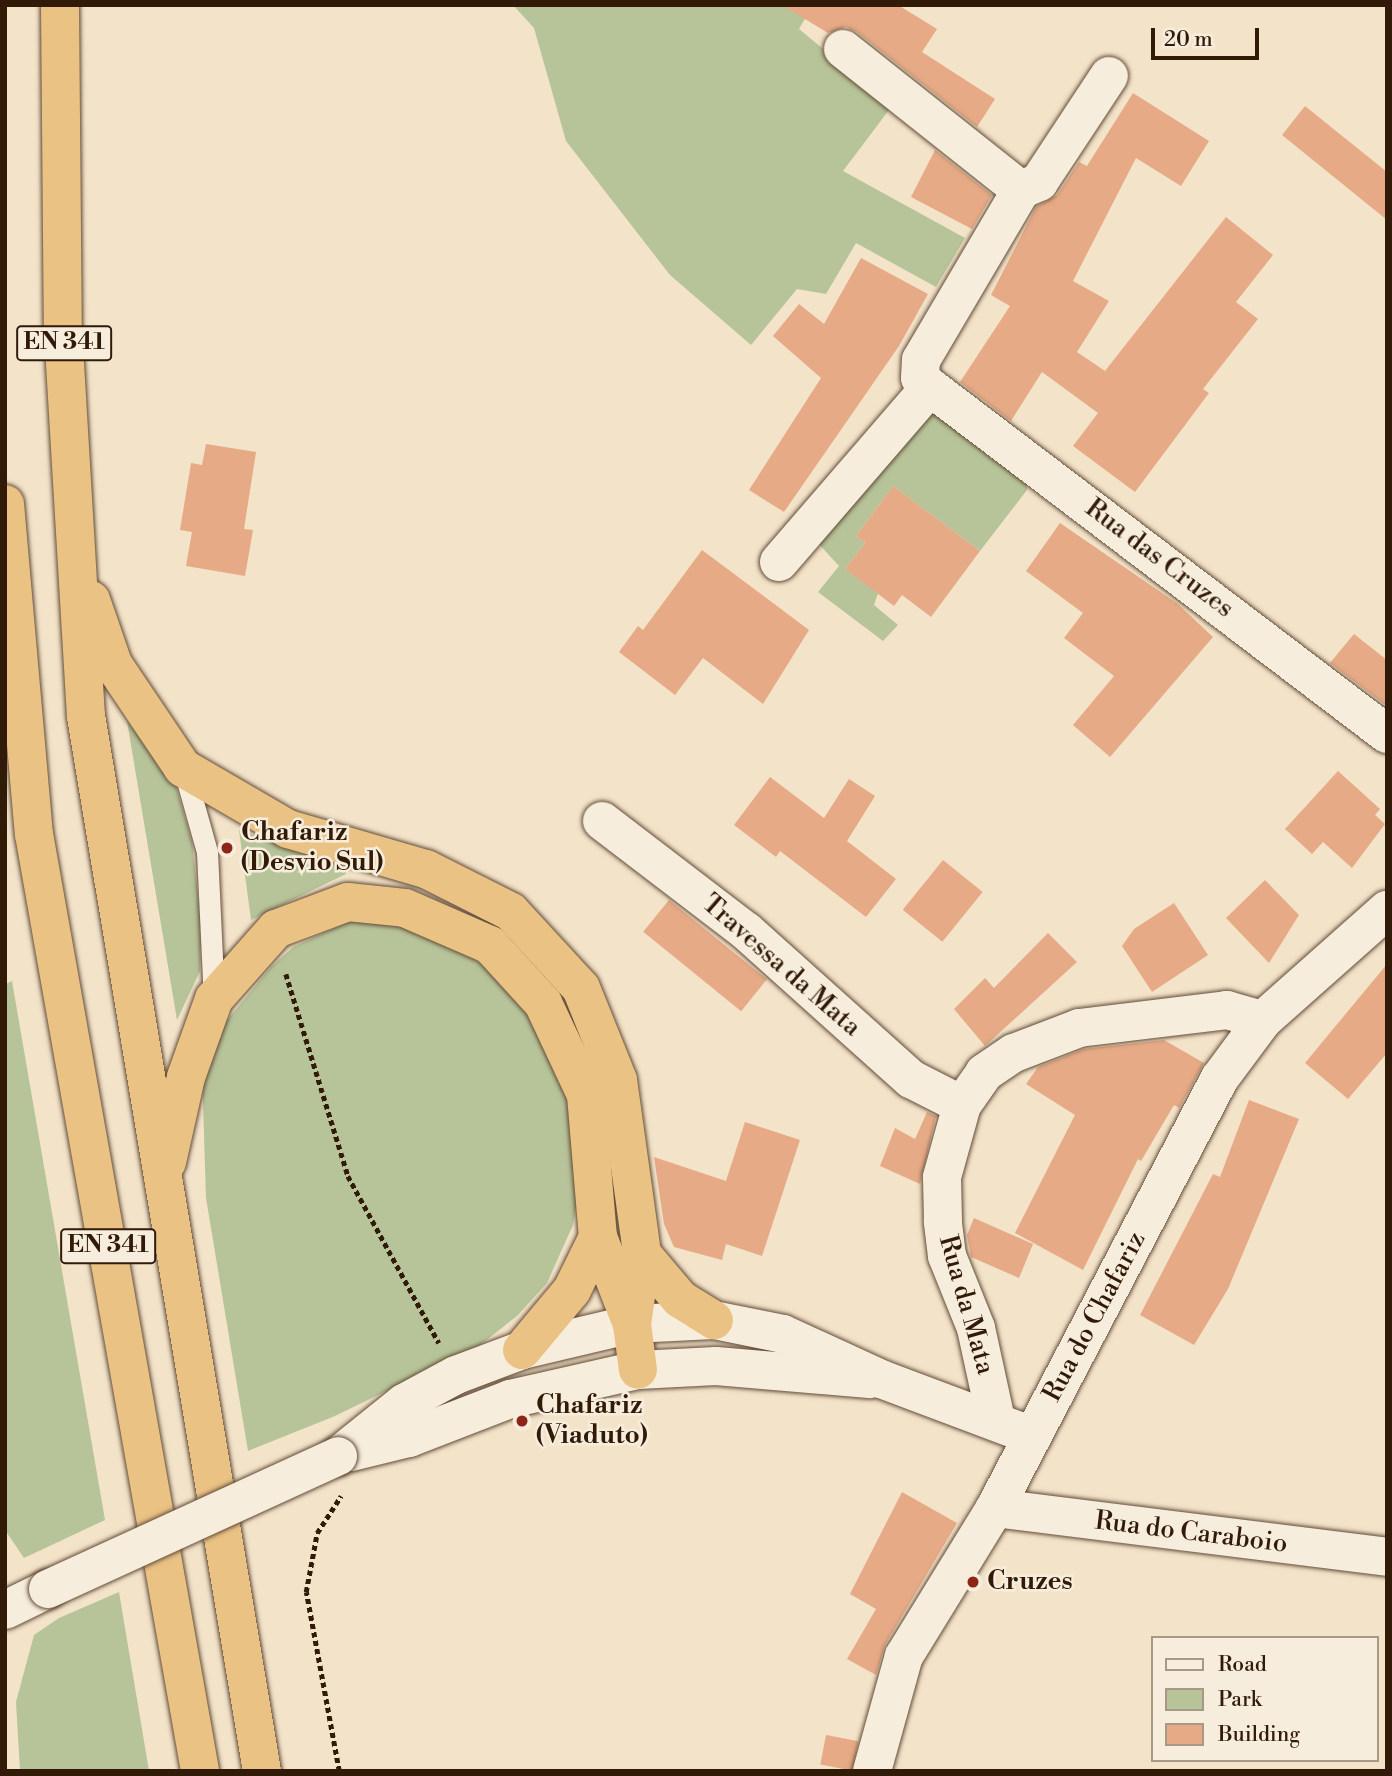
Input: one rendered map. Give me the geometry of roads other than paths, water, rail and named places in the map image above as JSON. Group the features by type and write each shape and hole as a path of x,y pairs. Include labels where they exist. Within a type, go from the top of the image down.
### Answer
{"highway":[{"name":"EN 341","path":"60,5 63,330 86,716 262,1771"},
{"name":"EN 341","path":"5,504 21,720 34,834 200,1771"},
{"path":"75,554 113,664 183,768 288,829 426,869 511,912 581,988 618,1080 642,1254 632,1324"},
{"path":"5,825 21,720"},
{"path":"162,1184 186,1077 214,999 276,929 348,902 405,908 490,945 544,1003 586,1094 598,1237 632,1324 638,1370"},
{"path":"522,1350 572,1290 598,1237"},
{"path":"642,1254 680,1298 714,1320"}],"street":[{"path":"843,49 1021,190"},
{"path":"779,562 930,387 920,378 921,360 1021,190 1039,182 1109,76"},
{"name":"Rua das Cruzes","path":"930,387 1387,734"},
{"name":"Travessa da Mata","path":"602,821 746,931 911,1079 962,1105"},
{"name":"Rua do Chafariz","path":"872,1771 904,1656 995,1508 1220,1078 1264,1020 1387,909"},
{"name":"Rua da Mata","path":"996,1420 976,1328 947,1256 943,1221 942,1177 962,1105 984,1073 1014,1053 1080,1028 1219,1010 1264,1020"},
{"path":"338,1455 404,1403 456,1374 522,1350 632,1324 714,1320 783,1334 881,1380 996,1420 1033,1436"},
{"path":"7,1613 48,1589 338,1455 409,1438 547,1389 638,1370 716,1366 881,1380"},
{"name":"Rua do Caraboio","path":"995,1508 1387,1558"}],"lane":[{"path":"183,768 207,852 214,999"}],"place":[{"name":"Chafariz (Desvio Sul)","path":"227,848"},
{"name":"Chafariz (Viaduto)","path":"522,1421"},
{"name":"Cruzes","path":"973,1582"}]}
